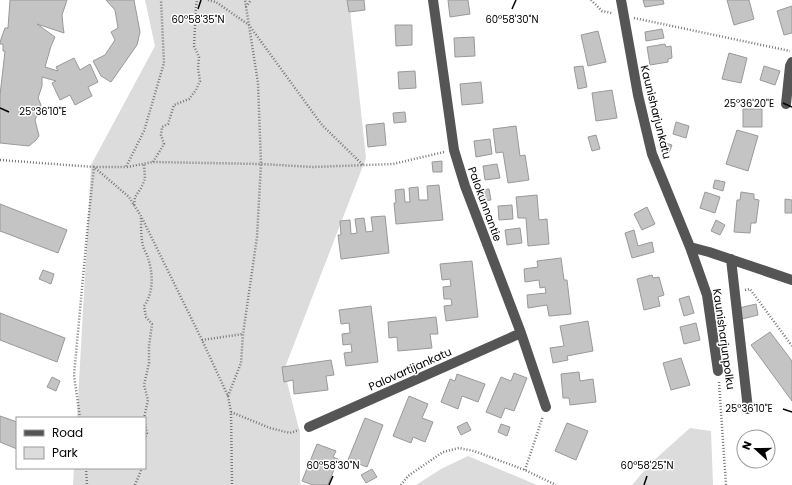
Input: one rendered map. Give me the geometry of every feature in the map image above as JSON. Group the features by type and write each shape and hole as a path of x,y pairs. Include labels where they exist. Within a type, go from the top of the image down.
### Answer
{"street":[{"name":"Palokunnantie","path":"433,0 454,150 465,186 521,333 546,407"},
{"name":"Kaunisharjunkatu","path":"621,0 638,95 652,154 690,247"},
{"path":"786,104 790,66 792,62"},
{"path":"690,247 731,259 792,280"},
{"name":"Kaunisharjunpolku","path":"690,247 707,295 718,371"},
{"path":"731,259 748,409"},
{"name":"Palovartijankatu","path":"309,427 521,333"}],"path":[{"path":"126,167 144,131 164,63 161,0"},
{"path":"153,162 164,144 161,135 162,127 168,124 174,105 189,99 196,90 200,81 198,68 199,57 194,46 197,0"},
{"path":"208,0 216,2 249,25 322,125 363,165"},
{"path":"228,396 241,363 243,334 257,237 261,164 258,83 245,0"},
{"path":"246,6 251,0"},
{"path":"591,0 602,11 792,51"},
{"path":"0,160 94,167 126,167 153,162 261,164 312,167 393,164 454,150"},
{"path":"134,205 135,197 145,179 144,164"},
{"path":"94,167 129,198 141,216 228,396 231,412 232,485"},
{"path":"80,417 74,375 94,167"},
{"path":"141,216 143,246 148,258 152,281 150,294 144,306 146,317 152,324 149,346 149,363 144,385 148,400 144,417"},
{"path":"735,291 750,289 792,346"},
{"path":"202,340 243,334"},
{"name":"Kaunisharjunpolku","path":"718,371 726,485"},
{"path":"525,470 546,407"},
{"path":"231,412 270,428 290,432 309,427"},
{"path":"401,485 408,476 443,452 459,448 474,451 525,470 556,485"},
{"path":"86,469 87,485"},
{"path":"135,485 142,469"}],"green space":[{"path":"145,0 349,0 366,158 284,370 300,433 301,485 73,485 74,469 146,469 146,417 77,417 91,165 155,46"},
{"path":"690,428 711,431 713,485 632,485 652,462"},
{"path":"468,456 537,485 416,485 441,469"}],"building":[{"path":"10,0 67,0 62,15 64,33 37,24 55,37 45,67 58,71 56,67 74,58 80,70 90,64 98,82 88,87 92,96 75,105 70,95 60,100 52,83 56,81 42,77 42,86 38,98 41,105 35,120 39,136 29,146 0,143 0,95 5,51 3,51 3,44 0,44 0,42 5,28 8,28"},
{"path":"106,0 134,0 140,32 137,45 111,82 101,76 93,61 105,55 115,40 111,32 118,28 115,10"},
{"path":"347,0 364,0 365,10 349,12"},
{"path":"448,0 468,0 470,14 450,17"},
{"path":"643,0 663,0 664,4 645,7"},
{"path":"727,0 749,0 754,19 734,25"},
{"path":"792,6 792,33 784,35 777,11"},
{"path":"395,25 412,25 412,45 396,46"},
{"path":"662,29 664,38 646,41 645,32"},
{"path":"598,31 606,62 588,66 581,35"},
{"path":"474,37 475,56 455,57 454,38"},
{"path":"665,44 666,47 671,46 672,58 668,59 668,62 650,65 647,47"},
{"path":"729,53 747,58 741,83 722,79"},
{"path":"583,66 587,87 578,89 574,67"},
{"path":"764,66 780,71 775,85 760,80"},
{"path":"415,71 416,88 399,89 398,72"},
{"path":"481,82 483,103 462,105 460,84"},
{"path":"612,90 617,118 596,121 592,93"},
{"path":"743,109 762,109 762,127 743,127"},
{"path":"405,112 406,122 394,123 393,113"},
{"path":"676,122 689,126 686,138 673,134"},
{"path":"384,123 386,145 368,147 366,125"},
{"path":"516,126 520,156 525,155 529,180 508,183 503,152 496,153 493,129"},
{"path":"737,130 758,136 748,171 726,164"},
{"path":"596,135 600,149 592,151 588,137"},
{"path":"490,139 492,154 476,157 474,141"},
{"path":"662,142 672,145 669,153 660,149"},
{"path":"442,161 442,172 433,172 432,162"},
{"path":"497,164 500,178 485,180 483,166"},
{"path":"715,180 725,182 723,191 713,188"},
{"path":"439,185 443,220 396,224 394,203 396,203 395,190 404,189 405,202 410,202 409,188 418,187 419,200 428,200 427,186"},
{"path":"489,189 491,200 482,201 480,190"},
{"path":"705,192 720,197 715,213 700,208"},
{"path":"741,192 754,194 754,199 759,200 756,223 751,223 750,233 734,232 737,200 740,200"},
{"path":"537,195 539,220 547,219 549,244 528,246 526,218 518,218 516,197"},
{"path":"785,199 792,200 792,213 785,213"},
{"path":"0,204 67,230 58,253 0,231"},
{"path":"512,205 513,219 499,220 498,206"},
{"path":"647,207 655,224 642,230 634,214"},
{"path":"385,216 389,253 341,259 338,235 341,235 340,221 350,220 351,234 357,233 355,219 364,218 366,232 373,231 371,217"},
{"path":"716,220 725,225 720,235 711,231"},
{"path":"520,228 522,243 507,245 505,230"},
{"path":"634,230 638,246 652,242 654,252 632,258 625,233"},
{"path":"561,258 564,280 567,280 571,314 549,316 547,305 528,308 527,295 546,293 545,287 540,288 539,280 525,282 524,269 538,267 537,261"},
{"path":"472,261 478,317 446,321 444,306 452,305 451,299 444,299 443,287 451,286 450,279 442,280 440,264"},
{"path":"43,270 54,274 51,284 39,279"},
{"path":"652,275 653,278 659,277 664,295 658,297 660,306 644,310 637,279"},
{"path":"689,296 694,313 684,316 679,299"},
{"path":"756,304 758,315 742,319 739,308"},
{"path":"371,306 378,362 346,366 344,353 352,352 351,344 343,345 342,334 350,333 349,323 341,324 339,310"},
{"path":"0,313 65,338 57,362 0,340"},
{"path":"436,317 438,334 430,334 432,348 398,351 397,337 389,338 388,322"},
{"path":"588,321 593,351 567,356 568,360 553,363 550,348 564,346 560,326"},
{"path":"696,323 700,340 684,344 680,327"},
{"path":"770,332 792,361 792,401 751,345"},
{"path":"681,358 690,385 671,390 663,363"},
{"path":"331,360 334,375 326,376 328,390 294,394 293,380 284,382 282,367"},
{"path":"579,372 580,381 593,379 596,402 570,405 569,398 563,398 561,374"},
{"path":"514,373 527,378 514,411 505,408 501,418 486,412 501,377 511,381"},
{"path":"457,374 485,384 478,402 462,396 458,409 441,402 450,379 455,381"},
{"path":"52,377 60,381 56,391 47,387"},
{"path":"409,396 428,404 422,418 433,422 425,442 413,437 411,443 393,436"},
{"path":"0,416 16,422 16,449 0,442"},
{"path":"365,418 383,425 367,467 348,460"},
{"path":"467,422 471,430 461,435 457,427"},
{"path":"567,423 588,431 576,460 555,451"},
{"path":"501,424 510,427 507,436 498,432"},
{"path":"317,444 336,451 333,457 338,459 328,485 313,485 302,481"},
{"path":"372,469 377,477 366,483 361,475"}]}
